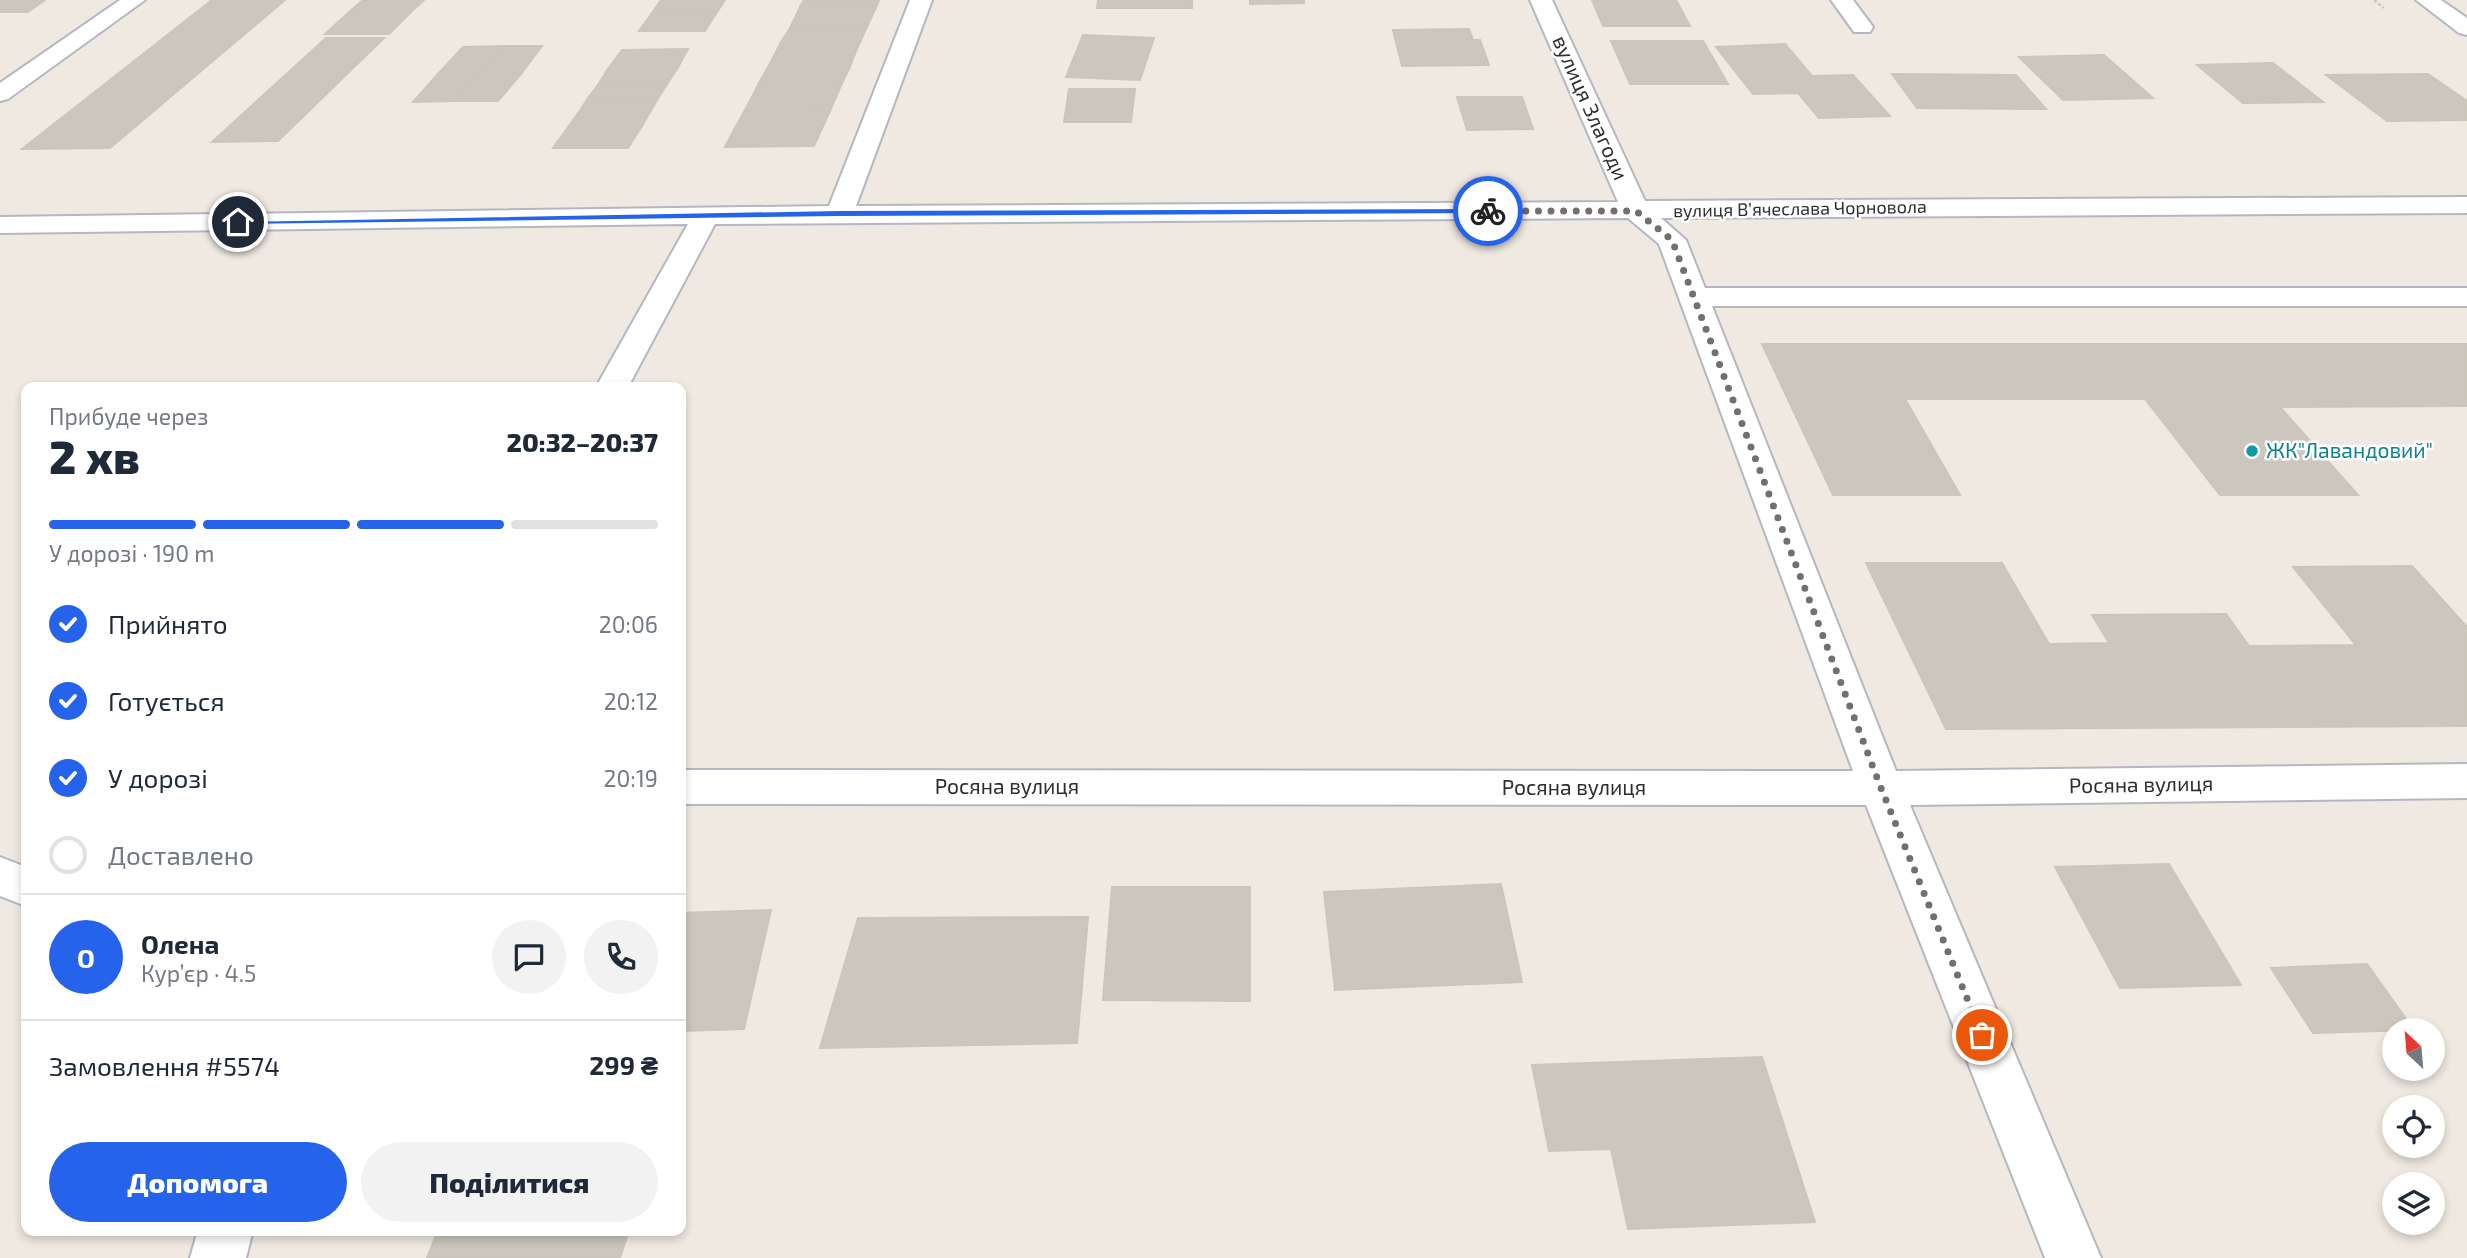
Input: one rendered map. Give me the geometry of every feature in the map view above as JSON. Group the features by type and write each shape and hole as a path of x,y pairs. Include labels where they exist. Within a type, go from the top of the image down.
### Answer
{"street":[{"path":"0,94 134,0"},
{"path":"839,214 921,0"},
{"name":"вулиця Злагоди","path":"1541,0 1636,211 1672,240 1881,788 2073,1258"},
{"path":"1842,0 1862,27"},
{"path":"2427,0 2467,28"},
{"name":"вулиця Вʼячеслава Чорновола","path":"0,225 839,214 2467,205"},
{"path":"615,382 706,216"},
{"path":"1693,297 2467,298"},
{"name":"Росяна вулиця","path":"686,787 1881,788 2467,781"},
{"path":"0,876 21,885"},
{"path":"218,1258 224,1236"}],"building":[{"path":"0,0 45,0 28,12 0,12"},
{"path":"212,0 285,0 110,148 22,149"},
{"path":"363,0 424,0 409,14 347,14"},
{"path":"661,0 725,0 717,12 652,13"},
{"path":"804,0 879,0 877,5 801,5"},
{"path":"1098,0 1192,0 1192,8 1097,8"},
{"path":"1250,0 1304,0 1304,3 1250,4"},
{"path":"1592,0 1676,0 1690,26 1603,26"},
{"path":"801,5 877,5 871,18 795,18"},
{"path":"717,12 705,31 639,31 652,13"},
{"path":"347,14 409,14 389,34 325,34"},
{"path":"795,18 871,18 866,29 789,30"},
{"path":"866,29 860,42 781,42 789,30"},
{"path":"1469,29 1473,40 1480,40 1489,65 1402,66 1393,30"},
{"path":"1083,35 1154,38 1140,80 1066,77"},
{"path":"326,38 384,38 278,141 212,142"},
{"path":"1611,41 1703,41 1728,84 1630,84"},
{"path":"781,42 860,42 854,56 774,56"},
{"path":"1785,44 1812,76 1853,75 1890,116 1819,118 1798,93 1753,94 1716,47"},
{"path":"503,46 542,46 521,74 479,74"},
{"path":"503,46 479,74 438,74 463,47"},
{"path":"688,49 677,69 608,69 622,50"},
{"path":"2104,55 2153,98 2063,100 2019,57"},
{"path":"774,56 854,56 849,69 767,69"},
{"path":"2273,63 2323,102 2243,103 2197,65"},
{"path":"608,69 677,69 667,84 598,85"},
{"path":"767,69 849,69 842,83 759,83"},
{"path":"438,74 479,74 456,101 413,102"},
{"path":"479,74 521,74 498,101 456,101"},
{"path":"1892,74 2016,75 2046,109 1917,108"},
{"path":"2428,74 2467,101 2467,120 2387,121 2326,75"},
{"path":"759,83 842,83 836,97 752,97"},
{"path":"667,84 659,97 588,98 598,85"},
{"path":"1069,89 1135,89 1131,122 1064,122"},
{"path":"659,97 650,112 579,112 588,98"},
{"path":"752,97 836,97 830,111 744,112"},
{"path":"1457,97 1522,97 1533,129 1467,130"},
{"path":"830,111 823,126 736,126 744,112"},
{"path":"579,112 650,112 642,126 569,126"},
{"path":"569,126 642,126 628,148 553,148"},
{"path":"736,126 823,126 814,146 725,147"},
{"name":"ЖК\"Лавандовий\"","path":"1762,344 2467,344 2467,406 2280,407 2358,495 2220,495 2145,399 1905,399 1960,495 1833,495"},
{"path":"1866,563 2002,563 2049,644 2109,643 2092,615 2226,614 2249,646 2356,645 2293,567 2412,566 2467,627 2467,726 1946,729"},
{"path":"2169,864 2241,985 2120,988 2055,867"},
{"path":"1501,884 1522,982 1335,990 1324,892"},
{"path":"1112,887 1250,887 1250,1001 1103,1000"},
{"path":"771,910 744,1029 686,1031 686,913"},
{"path":"1088,917 1077,1043 820,1048 858,918"},
{"path":"2367,964 2405,1018 2382,1018 2382,1031 2313,1033 2271,968"},
{"path":"1762,1057 1815,1222 1628,1229 1611,1149 1549,1151 1532,1065"},
{"path":"436,1236 627,1236 620,1258 427,1258"}],"way so far":[{"path":"1488,211 1636,211 1672,240 1881,788 1982,1035"}],"place":[{"name":"ЖК\"Лавандовий\"","path":"2252,451"}],"route":[{"path":"238,222 839,214 1488,211"}]}
